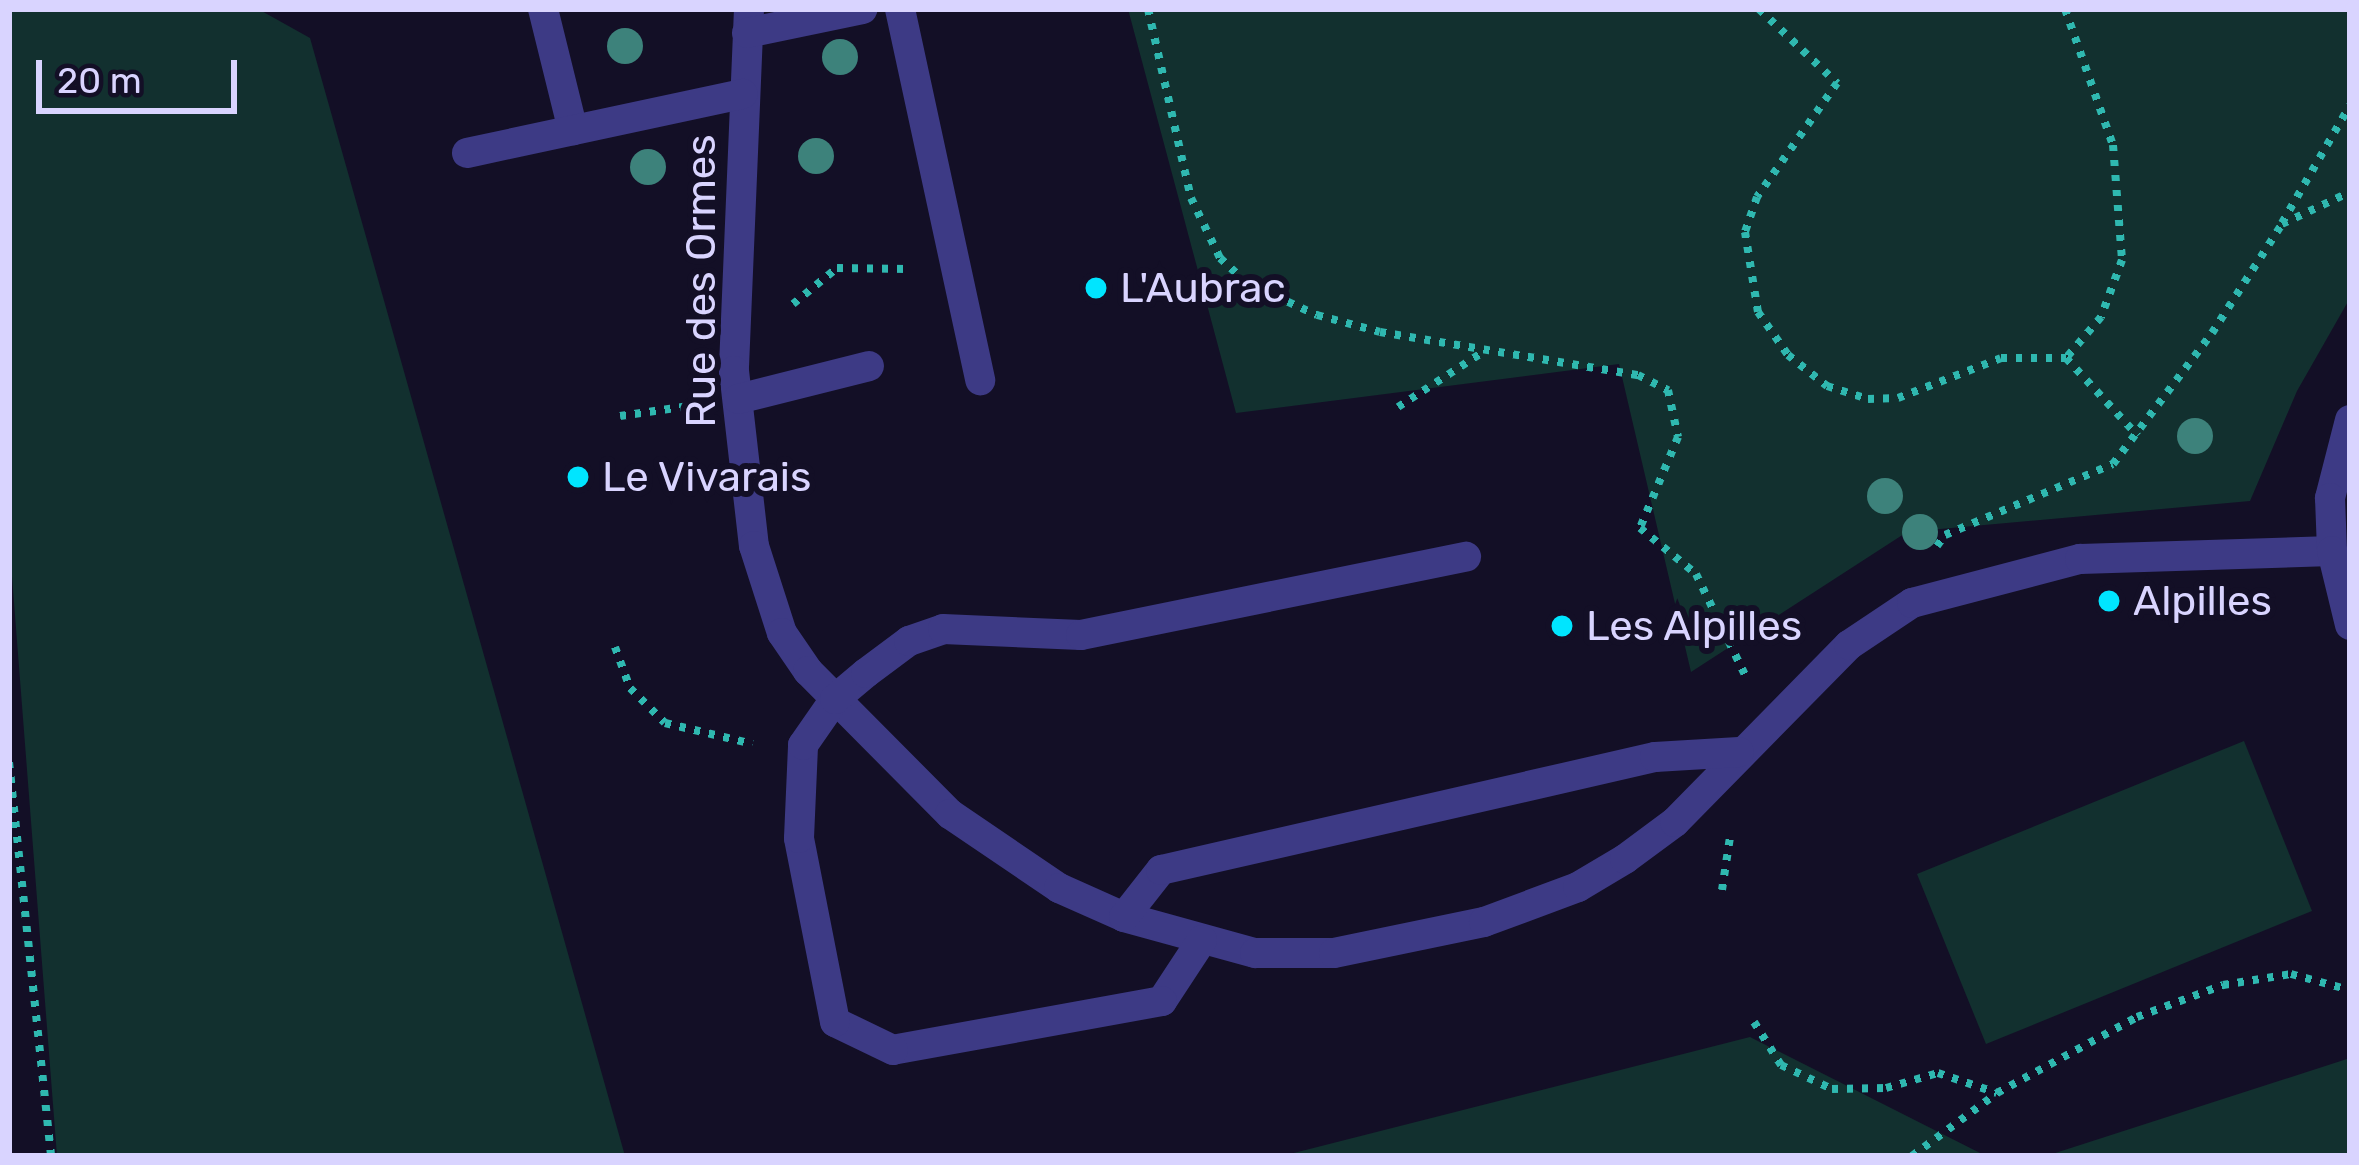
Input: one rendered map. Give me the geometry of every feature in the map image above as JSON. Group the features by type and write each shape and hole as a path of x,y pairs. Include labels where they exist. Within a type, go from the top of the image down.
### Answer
{"street":[{"path":"543,9 573,130"},
{"path":"748,21 863,9"},
{"path":"900,9 980,380"},
{"name":"Rue des Ormes","path":"748,21 737,399 754,546 782,633 835,699 950,814 1059,888 1124,917 1255,953 1334,953 1484,922 1578,887 1625,859 1675,822 1849,645 1945,589 2080,559 2332,551"},
{"path":"467,153 743,94"},
{"path":"737,399 869,366"},
{"path":"2350,420 2330,498 2332,551 2350,625"},
{"path":"1202,940 1162,1001 893,1050 836,1022 800,838 803,745 835,699 909,641 944,629 1081,635 1466,557"},
{"path":"1124,917 1161,870 1655,757 1739,752"}],"path":[{"path":"1148,9 1190,199 1220,258 1272,298 1317,316 1484,351 1638,375 1668,390 1678,437 1640,528 1696,574 1719,607 1745,677 1778,713"},
{"path":"1759,9 1838,83 1757,197 1745,232 1746,272 1758,312 1788,356 1827,386 1868,399 1898,398 2001,358 2066,358 2138,436"},
{"path":"2065,9 2113,145 2122,260 2101,317 2066,358"},
{"path":"1933,552 1945,535 2086,480 2138,436 2282,224 2350,104"},
{"path":"2282,224 2350,192"},
{"path":"793,304 837,268 957,271"},
{"path":"1398,407 1484,351"},
{"path":"620,416 737,399"},
{"path":"615,647 629,688 665,723 731,743 803,745"},
{"path":"9,762 51,1156"},
{"path":"1723,890 1730,832"},
{"path":"1912,1156 1997,1093 2137,1017 2223,985 2291,974 2350,990"},
{"path":"1754,1022 1781,1064 1832,1089 1886,1088 1938,1073 1997,1093"}],"green space":[{"path":"9,9 258,9 310,38 625,1156 57,1156 9,538"},
{"path":"1128,9 2350,9 2350,298 2297,391 2250,501 1907,532 1691,672 1619,364 1236,413"},
{"path":"2244,741 2312,911 1986,1044 1917,874"},
{"path":"1750,1037 1986,1156 1282,1156"},
{"path":"2350,1058 2350,1156 2046,1156"}],"place":[{"name":"L'Aubrac","path":"1096,288"},
{"name":"Le Vivarais","path":"578,477"},
{"name":"Alpilles","path":"2109,601"},
{"name":"Les Alpilles","path":"1562,626"}]}
